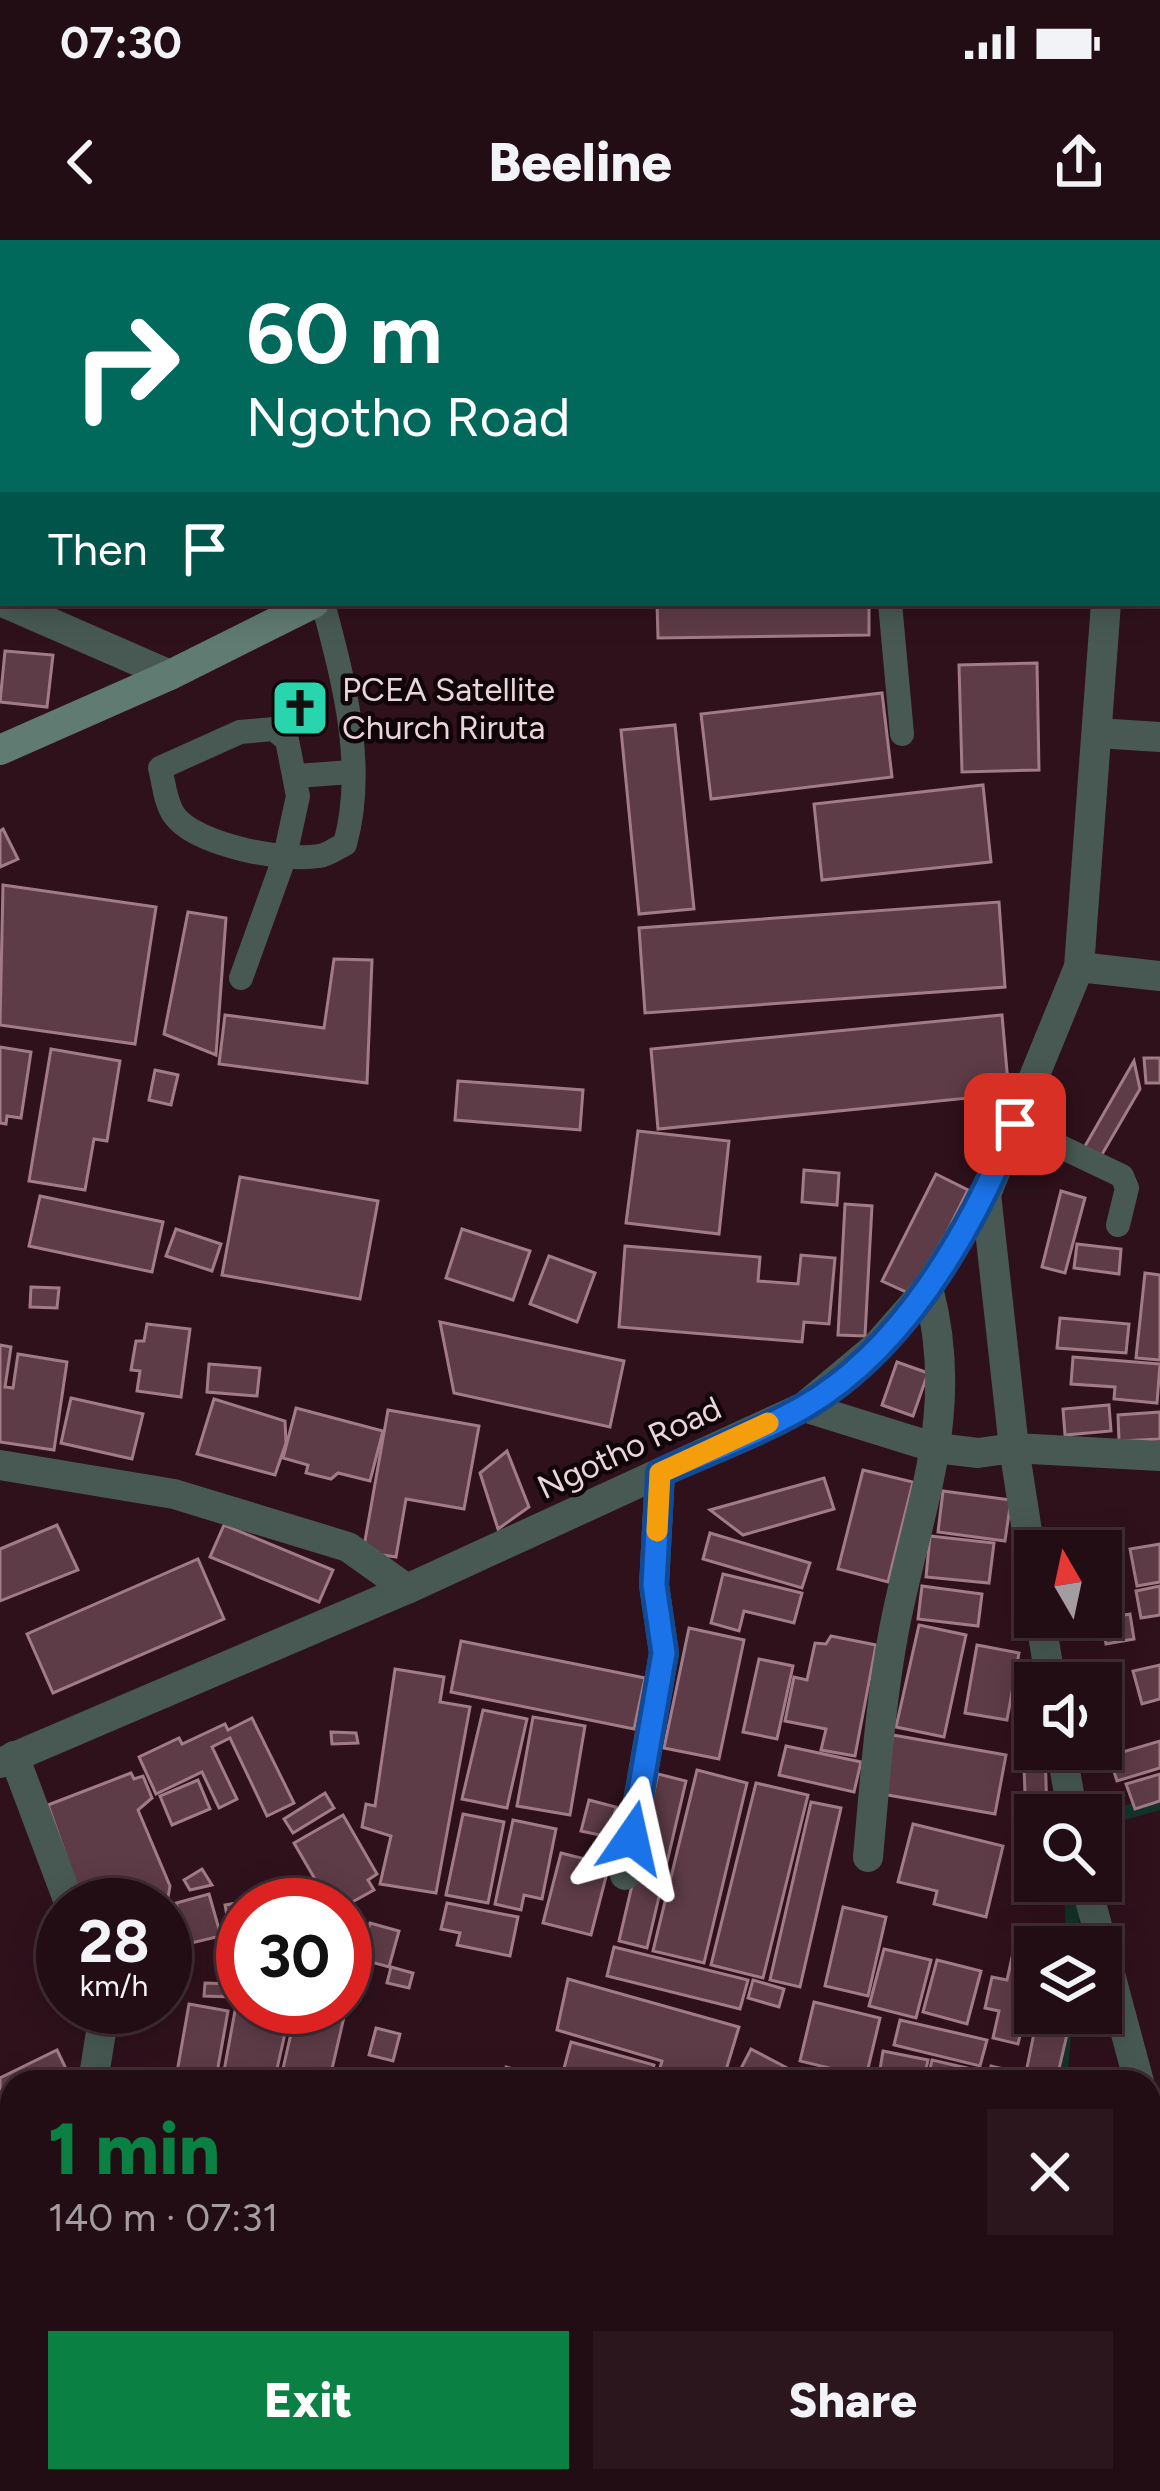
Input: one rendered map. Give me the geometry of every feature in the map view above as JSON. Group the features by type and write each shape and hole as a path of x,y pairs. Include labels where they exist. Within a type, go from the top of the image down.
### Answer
{"main road":[{"path":"0,750 313,606"}],"street":[{"path":"11,606 170,675"},
{"name":"Ngotho Road","path":"7,1759 406,1589 804,1407 877,1346 928,1288 986,1195 1079,967 1106,606"},
{"path":"1096,733 1160,737"},
{"path":"1079,967 1160,976"},
{"path":"986,1195 1027,1530"},
{"path":"868,1857 889,1660 936,1448 941,1357 928,1288"},
{"path":"804,1407 936,1448 1160,1456"},
{"path":"0,1465 174,1494 348,1547 406,1589"},
{"path":"625,1875 664,1653 654,1585 660,1473"},
{"path":"7,1759 58,1878"},
{"path":"1091,1902 1136,2070"},
{"path":"95,2070 101,2034"}],"lane":[{"path":"241,978 285,856 298,796 287,740 274,729 240,733 160,768 171,810 196,833 213,841 285,856 322,856 345,844 350,824 352,738 343,679 320,606"},
{"path":"890,606 902,734"},
{"path":"297,776 351,772"},
{"path":"1015,1124 1122,1176 1127,1188 1118,1225"}],"building":[{"path":"657,606 869,606 869,635 658,638"},
{"path":"5,651 53,655 47,707 0,702"},
{"path":"1037,663 1039,770 962,772 959,665"},
{"path":"882,693 892,777 711,799 701,714"},
{"path":"675,725 694,909 639,914 621,730"},
{"path":"983,785 991,862 822,880 814,804"},
{"path":"3,829 18,859 0,867 0,831"},
{"path":"3,885 156,907 135,1044 0,1025"},
{"path":"999,902 1005,987 645,1013 639,928"},
{"path":"188,912 226,918 216,1055 164,1034"},
{"path":"334,959 372,960 367,1083 219,1064 225,1015 324,1028"},
{"path":"1002,1015 1009,1094 658,1129 651,1049"},
{"path":"0,1047 31,1052 21,1118 7,1116 6,1124 0,1123"},
{"path":"51,1049 120,1061 107,1141 94,1139 85,1190 29,1181"},
{"path":"1144,1058 1160,1058 1160,1083 1146,1083"},
{"path":"1134,1061 1140,1089 1097,1163 1081,1153"},
{"path":"155,1070 178,1075 171,1105 149,1100"},
{"path":"458,1081 583,1090 580,1130 455,1120"},
{"path":"638,1131 729,1141 719,1234 626,1223"},
{"path":"804,1170 839,1173 837,1205 802,1202"},
{"path":"936,1174 968,1190 915,1296 882,1281"},
{"path":"240,1177 378,1201 360,1299 222,1275"},
{"path":"1061,1191 1085,1198 1065,1273 1042,1267"},
{"path":"40,1196 163,1222 152,1272 29,1246"},
{"path":"845,1204 872,1206 865,1336 838,1335"},
{"path":"176,1229 221,1244 212,1271 166,1256"},
{"path":"462,1229 530,1251 513,1300 446,1278"},
{"path":"1077,1244 1121,1249 1119,1274 1074,1268"},
{"path":"625,1246 760,1257 758,1281 798,1284 801,1255 835,1258 829,1324 804,1322 802,1342 619,1327"},
{"path":"549,1256 595,1273 577,1322 530,1304"},
{"path":"1145,1273 1160,1275 1160,1360 1136,1358"},
{"path":"31,1287 59,1288 57,1308 30,1307"},
{"path":"1060,1318 1129,1324 1126,1353 1057,1348"},
{"path":"440,1322 624,1361 610,1427 454,1393"},
{"path":"147,1324 190,1329 181,1397 137,1391 140,1371 131,1370 136,1341 144,1341"},
{"path":"0,1345 11,1347 5,1387 13,1388 18,1354 67,1362 54,1450 0,1442"},
{"path":"1073,1357 1160,1364 1157,1403 1114,1399 1115,1387 1071,1384"},
{"path":"897,1362 928,1373 913,1416 882,1405"},
{"path":"209,1364 260,1368 257,1396 207,1392"},
{"path":"71,1398 143,1414 132,1459 61,1443"},
{"path":"214,1399 285,1421 286,1443 275,1475 197,1454"},
{"path":"1109,1405 1111,1431 1065,1435 1063,1409"},
{"path":"296,1408 383,1431 370,1481 338,1473 331,1479 306,1473 308,1465 283,1458"},
{"path":"388,1410 479,1426 464,1509 406,1499 396,1557 363,1552"},
{"path":"1160,1412 1160,1439 1119,1441 1118,1415"},
{"path":"507,1451 529,1507 498,1529 480,1473"},
{"path":"863,1470 913,1482 888,1582 838,1569"},
{"path":"824,1478 834,1509 743,1535 710,1510"},
{"path":"943,1491 1011,1500 1005,1541 938,1532"},
{"path":"57,1525 78,1570 0,1601 0,1549"},
{"path":"224,1525 333,1570 319,1602 210,1557"},
{"path":"710,1533 810,1563 802,1588 703,1559"},
{"path":"930,1536 994,1543 989,1583 926,1577"},
{"path":"1160,1544 1160,1582 1137,1586 1130,1549"},
{"path":"198,1559 224,1619 53,1693 27,1634"},
{"path":"723,1574 802,1593 794,1623 744,1611 739,1631 711,1623"},
{"path":"922,1586 982,1594 978,1626 918,1619"},
{"path":"1160,1586 1160,1615 1141,1618 1136,1591"},
{"path":"1130,1614 1134,1639 1106,1644 1105,1638 1122,1638 1122,1615"},
{"path":"919,1625 966,1635 944,1737 896,1727"},
{"path":"689,1628 744,1640 719,1759 664,1748"},
{"path":"831,1636 876,1645 855,1756 821,1750 826,1729 785,1721 794,1677 807,1680 815,1643 826,1644"},
{"path":"461,1641 645,1678 634,1729 451,1692"},
{"path":"977,1645 1019,1653 1007,1720 965,1713"},
{"path":"759,1659 793,1666 777,1739 743,1732"},
{"path":"1160,1665 1160,1699 1142,1704 1133,1671"},
{"path":"395,1669 444,1677 440,1702 470,1707 436,1893 380,1884 391,1836 362,1827 366,1804 375,1806"},
{"path":"483,1710 527,1719 507,1808 462,1799"},
{"path":"533,1717 585,1726 570,1815 517,1806"},
{"path":"252,1718 294,1803 267,1816 230,1738 212,1747 237,1799 219,1808 202,1772 156,1794 139,1757 179,1738 182,1744 225,1724 228,1730"},
{"path":"331,1732 356,1733 358,1743 332,1744"},
{"path":"893,1735 1006,1755 995,1814 882,1794"},
{"path":"1160,1741 1160,1768 1117,1781 1113,1770 1122,1770 1122,1752"},
{"path":"786,1746 861,1762 854,1792 779,1775"},
{"path":"697,1770 747,1783 704,1963 653,1951"},
{"path":"1024,1770 1046,1770 1046,1794 1025,1794"},
{"path":"131,1773 134,1779 143,1776 152,1798 138,1810 167,1878 74,1878 48,1805"},
{"path":"658,1774 686,1781 647,1948 619,1941"},
{"path":"1160,1774 1160,1801 1135,1809 1126,1784"},
{"path":"198,1780 210,1809 172,1825 160,1796"},
{"path":"756,1783 808,1795 763,1978 711,1965"},
{"path":"325,1793 334,1808 293,1833 284,1819"},
{"path":"589,1800 616,1807 609,1837 581,1831"},
{"path":"811,1802 841,1808 800,1987 770,1980"},
{"path":"463,1814 504,1822 488,1903 446,1895"},
{"path":"343,1815 377,1874 371,1878 314,1878 294,1843"},
{"path":"513,1820 556,1829 542,1899 524,1895 521,1910 495,1904"},
{"path":"913,1824 1003,1846 986,1917 934,1904 937,1891 898,1882"},
{"path":"561,1853 609,1865 591,1935 543,1923"},
{"path":"202,1869 212,1885 192,1890 192,1878 187,1878"},
{"path":"209,1894 216,1937 192,1943 192,1899"},
{"path":"447,1903 518,1917 510,1956 457,1945 460,1933 441,1929"},
{"path":"843,1907 886,1917 868,1996 825,1986"},
{"path":"372,1924 399,1931 389,1967 372,1962"},
{"path":"614,1947 748,1980 740,2009 607,1976"},
{"path":"1014,1948 1018,2044 993,2038 999,2011 985,2008 992,1977 1007,1980"},
{"path":"884,1949 931,1960 916,2018 869,2006"},
{"path":"937,1960 981,1971 967,2024 923,2012"},
{"path":"391,1967 413,1973 409,1988 387,1983"},
{"path":"568,1979 739,2027 726,2070 659,2070 662,2061 557,2030"},
{"path":"753,1980 784,1989 779,2007 748,1998"},
{"path":"205,1983 216,1983 216,1996 204,1996"},
{"path":"814,2002 880,2018 868,2070 837,2070 800,2061"},
{"path":"192,2005 216,2009 216,2034 224,2034 218,2070 177,2070 184,2034 192,2034"},
{"path":"900,2020 987,2040 980,2066 894,2045"},
{"path":"376,2028 400,2034 393,2061 369,2055"},
{"path":"231,2034 285,2034 277,2070 224,2070"},
{"path":"291,2034 340,2034 332,2070 283,2070"},
{"path":"1034,2034 1067,2034 1059,2070 1026,2070"},
{"path":"571,2042 654,2065 653,2070 564,2070"},
{"path":"751,2049 791,2070 740,2070"},
{"path":"57,2050 67,2070 16,2070"},
{"path":"883,2051 928,2060 926,2070 880,2070"},
{"path":"932,2060 975,2070 930,2070"}],"waterway":[{"path":"1122,1813 1160,1803"},
{"path":"1072,1902 1072,1926"},
{"path":"1061,2070 1064,2034"}],"slow traffic":[{"path":"657,1531 660,1473 768,1423"}],"place":[{"name":"PCEA Satellite Church Riruta","path":"300,708"}],"route":[{"path":"632,1838 664,1653 654,1585 660,1473 804,1407 877,1346 928,1288 986,1195 1015,1124"}]}
